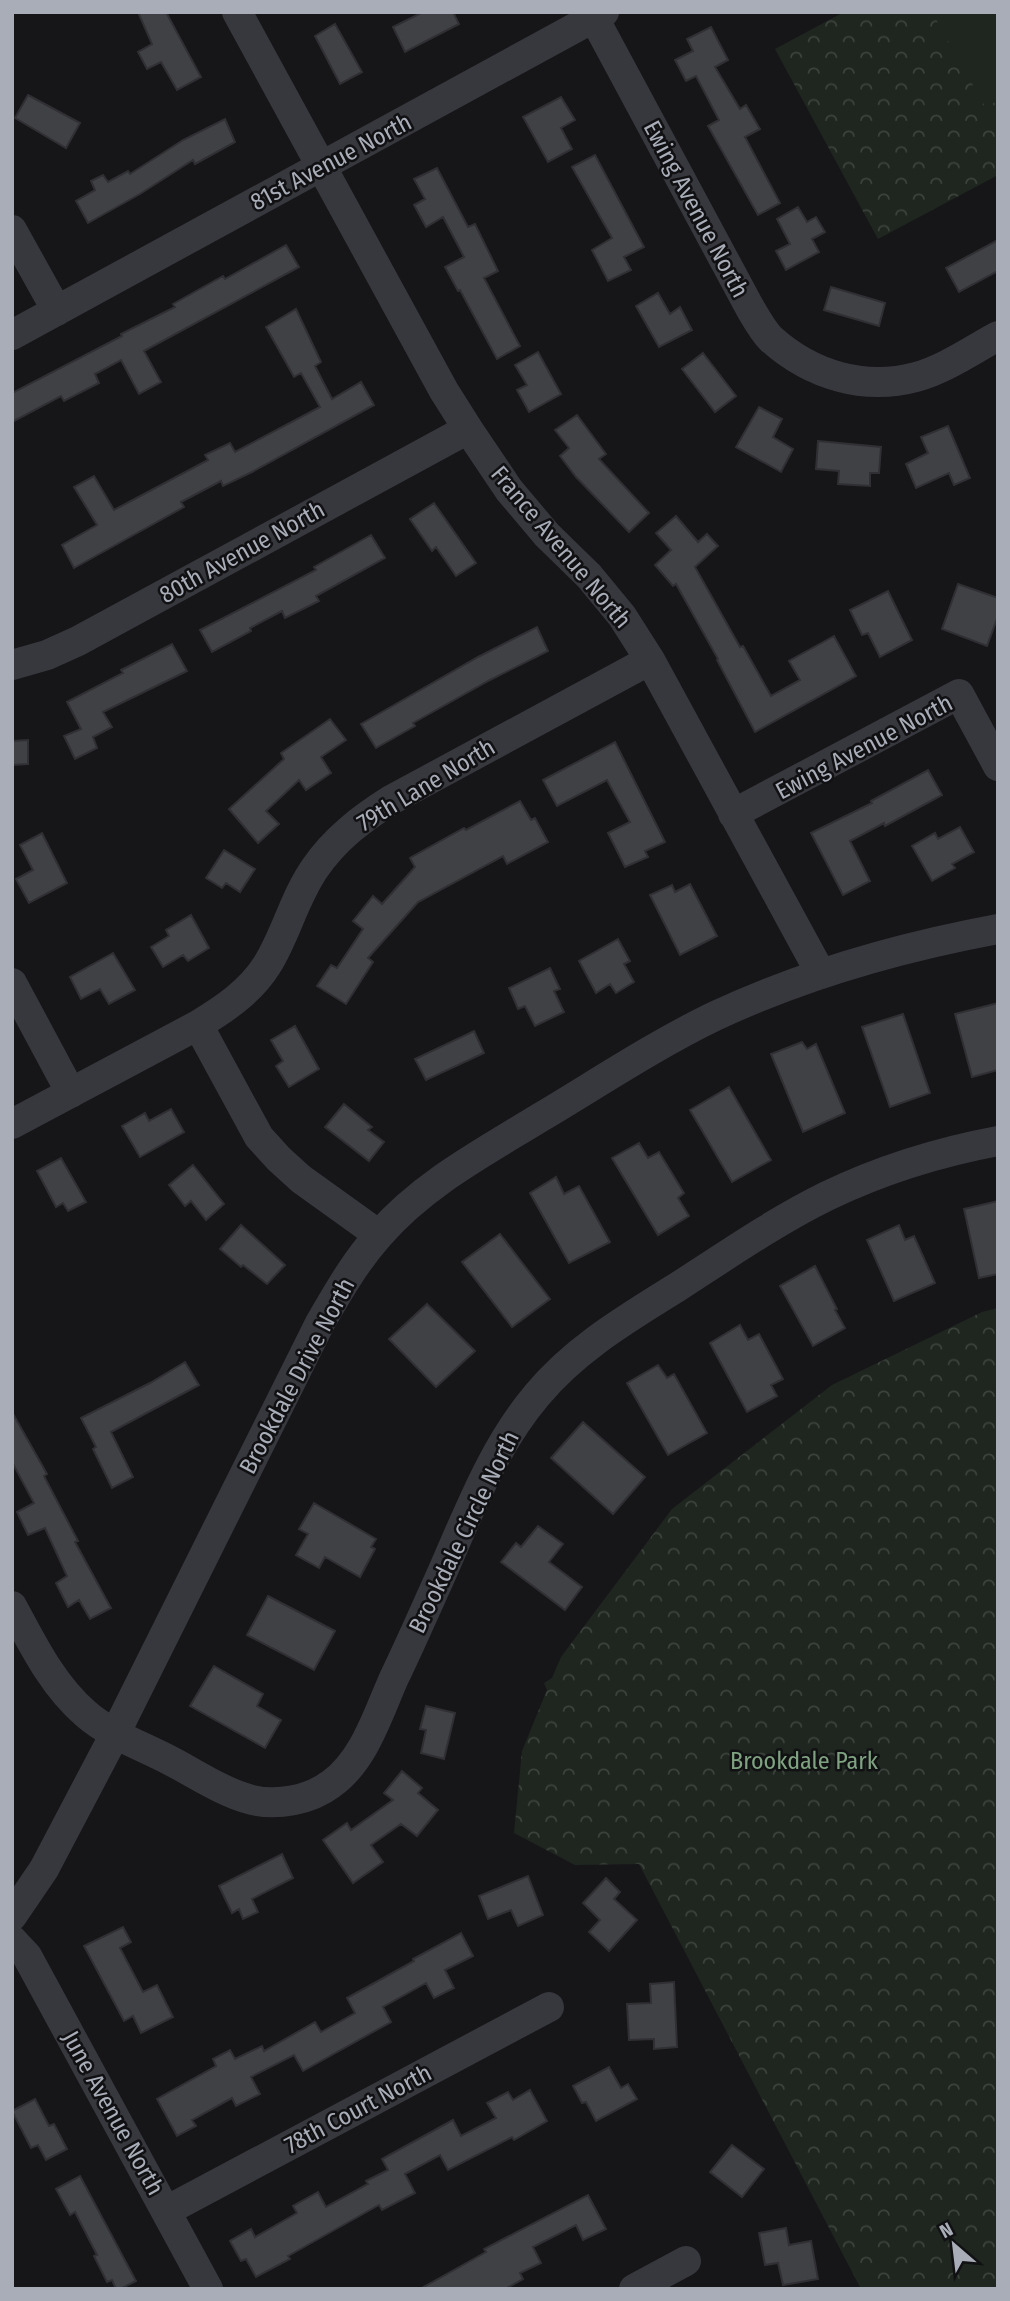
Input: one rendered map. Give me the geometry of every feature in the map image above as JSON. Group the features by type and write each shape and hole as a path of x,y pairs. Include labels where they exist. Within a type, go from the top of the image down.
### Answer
{"street":[{"name":"France Avenue North","path":"237,12 444,391 509,490 547,535 589,576 622,617 650,660 821,974"},
{"name":"81st Avenue North","path":"12,335 599,15"},
{"name":"Ewing Avenue North","path":"599,15 750,308 769,337 796,358 827,374 857,381 887,381 916,377 998,336"},
{"path":"12,230 57,311"},
{"name":"80th Avenue North","path":"12,665 47,655 78,641 468,429"},
{"name":"79th Lane North","path":"12,1124 198,1025 246,991 266,966 314,870 335,843 363,818 391,800 650,660"},
{"name":"Ewing Avenue North","path":"733,814 959,694 998,766"},
{"name":"Brookdale Drive North","path":"12,1916 44,1869 115,1734 320,1323 346,1278 379,1235 415,1200 456,1168 645,1054 715,1017 775,990 900,949 998,929"},
{"path":"12,983 71,1093"},
{"path":"198,1025 259,1137 301,1178 379,1235"},
{"name":"Brookdale Circle North","path":"115,1734 252,1800 279,1802 305,1797 331,1785 350,1766 364,1743 506,1436 537,1395 573,1357 624,1320 767,1230 827,1197 905,1165 998,1140"},
{"path":"12,1606 59,1686 86,1715 115,1734"},
{"name":"June Avenue North","path":"12,1940 27,1956 208,2289"},
{"name":"78th Court North","path":"166,2211 549,2007"},
{"path":"634,2289 686,2261"}],"green space":[{"path":"844,12 998,12 998,175 878,239 775,49"},
{"path":"932,12 998,12 998,98 987,110"},
{"name":"Brookdale Park","path":"998,1308 998,2289 861,2289 639,1864 575,1865 514,1833 522,1751 547,1690 544,1683 552,1678 561,1657 672,1509 832,1385 982,1312"}],"building":[{"path":"138,12 166,12 201,77 177,90 161,62 147,69 138,52 152,44"},
{"path":"423,12 453,12 459,24 405,52 393,27"},
{"path":"335,24 362,72 340,84 315,36"},
{"path":"711,27 728,60 715,67 740,109 746,105 760,129 745,137 780,203 758,215 708,126 719,120 696,76 686,81 675,60 693,51 687,39"},
{"path":"28,95 80,123 66,148 15,118"},
{"path":"561,97 575,120 561,128 572,149 548,162 523,117"},
{"path":"225,119 235,142 195,164 193,160 88,223 76,201 95,190 91,181 103,175 108,182 128,171 130,174 183,140"},
{"path":"595,155 644,247 624,257 631,270 608,281 592,250 612,238 572,167"},
{"path":"437,168 468,227 475,224 498,271 484,278 520,346 497,359 445,267 464,257 443,217 426,227 414,205 425,199 414,179"},
{"path":"798,207 807,222 816,217 825,232 812,239 819,252 786,270 776,251 790,244 777,219"},
{"path":"998,240 998,271 959,292 946,268"},
{"path":"286,245 299,267 144,351 161,382 139,394 121,360 95,374 99,383 64,401 61,396 12,422 12,393 175,307 173,304 223,276 225,279"},
{"path":"831,287 885,303 879,326 824,310"},
{"path":"658,293 670,314 680,307 692,330 659,347 636,306"},
{"path":"296,309 321,362 315,366 332,399 361,382 374,405 252,472 223,486 221,481 181,502 184,507 74,568 62,545 97,525 74,487 94,476 114,510 208,460 205,455 230,443 235,452 320,407 301,373 294,377 266,327"},
{"path":"538,352 561,394 529,412 517,390 527,385 515,365"},
{"path":"703,353 736,396 715,412 682,369"},
{"path":"759,407 782,419 773,437 793,449 781,472 736,447"},
{"path":"577,415 606,454 599,459 649,513 629,532 576,477 560,456 569,448 555,430"},
{"path":"948,426 970,478 954,485 949,473 916,488 906,464 928,453 921,437"},
{"path":"818,441 881,447 879,473 870,473 870,486 838,484 839,471 816,469"},
{"path":"434,503 476,563 456,576 436,547 432,551 410,519"},
{"path":"676,516 698,542 707,534 718,546 695,567 771,696 800,680 789,661 834,636 856,676 755,732 676,584 673,586 655,565 671,550 656,533"},
{"path":"371,535 385,558 316,596 319,601 285,618 282,611 212,652 200,630 316,570 314,567"},
{"path":"958,584 998,598 998,616 987,646 942,629"},
{"path":"888,591 912,640 880,657 868,633 862,635 850,610"},
{"path":"537,627 548,651 413,723 415,726 376,748 361,724 478,657"},
{"path":"172,644 187,671 103,712 112,727 93,737 97,748 75,759 64,736 81,729 67,702"},
{"path":"330,719 346,740 321,757 331,773 306,790 299,780 266,811 279,824 258,843 229,809 284,759 281,753"},
{"path":"28,740 28,764 12,765 12,741"},
{"path":"615,742 665,842 645,851 648,857 625,867 608,833 630,822 607,780 557,806 543,780"},
{"path":"928,770 942,795 885,826 884,823 850,841 870,881 843,895 811,833 872,803 871,801"},
{"path":"520,801 531,820 535,818 548,842 507,864 503,856 418,902 368,958 373,962 346,1004 317,986 331,965 337,968 363,929 353,921 373,896 382,904 415,867 410,858"},
{"path":"960,827 974,852 952,864 955,868 932,881 912,846 935,833 938,839"},
{"path":"42,833 67,883 29,903 16,879 33,870 20,845"},
{"path":"224,850 255,869 240,892 226,883 222,888 206,878"},
{"path":"690,884 717,936 680,955 650,895 672,885 675,892"},
{"path":"191,915 209,948 188,961 183,955 163,967 151,947 169,936 166,930"},
{"path":"618,939 630,961 624,964 634,982 616,993 610,984 596,993 579,961"},
{"path":"113,953 135,990 109,1004 100,989 81,999 70,977"},
{"path":"550,968 560,989 554,991 564,1012 535,1026 525,1006 518,1009 509,988"},
{"path":"998,1003 998,1070 972,1077 955,1014"},
{"path":"903,1014 930,1093 890,1107 862,1027"},
{"path":"295,1026 319,1069 289,1087 276,1066 283,1061 271,1040"},
{"path":"474,1031 484,1053 426,1080 415,1059"},
{"path":"802,1042 807,1049 816,1044 845,1113 803,1132 771,1054"},
{"path":"729,1087 771,1160 732,1182 690,1110"},
{"path":"344,1104 372,1127 368,1130 384,1142 369,1161 325,1127"},
{"path":"171,1109 184,1132 140,1157 122,1126 145,1113 149,1121"},
{"path":"639,1143 648,1158 659,1152 684,1193 678,1198 689,1216 658,1235 612,1158"},
{"path":"61,1158 86,1202 68,1211 63,1203 56,1207 37,1171"},
{"path":"193,1165 224,1204 206,1220 191,1201 185,1206 169,1185"},
{"path":"556,1177 564,1194 579,1186 610,1242 569,1263 530,1193"},
{"path":"998,1201 998,1274 979,1278 964,1209"},
{"path":"241,1225 285,1265 267,1284 220,1249"},
{"path":"899,1225 905,1240 914,1236 935,1283 894,1301 867,1240"},
{"path":"500,1234 550,1299 512,1327 462,1262"},
{"path":"815,1266 845,1328 813,1346 780,1286"},
{"path":"427,1304 475,1351 436,1387 389,1339"},
{"path":"740,1325 748,1340 759,1334 783,1379 771,1385 777,1396 747,1412 710,1343"},
{"path":"185,1362 199,1385 111,1432 133,1477 112,1488 81,1418"},
{"path":"658,1365 667,1378 674,1374 707,1433 668,1455 627,1383"},
{"path":"12,1412 47,1474 44,1476 78,1541 75,1542 111,1608 90,1619 79,1600 68,1607 56,1583 67,1576 45,1528 28,1535 17,1512 34,1503 12,1462"},
{"path":"583,1422 645,1477 613,1514 551,1458"},
{"path":"314,1503 376,1539 371,1547 375,1549 360,1577 325,1557 319,1568 296,1555 308,1534 299,1529"},
{"path":"538,1526 563,1544 549,1562 582,1587 565,1610 501,1562 516,1543 521,1547"},
{"path":"268,1596 335,1631 314,1670 247,1635"},
{"path":"214,1666 263,1694 257,1706 281,1720 265,1748 190,1706"},
{"path":"426,1706 455,1713 444,1759 421,1753 426,1730 420,1729"},
{"path":"402,1771 422,1788 418,1793 438,1810 417,1836 401,1824 371,1845 383,1862 353,1883 323,1840 347,1823 351,1830 393,1800 384,1793"},
{"path":"282,1854 293,1878 252,1899 258,1912 243,1919 239,1909 232,1913 219,1886"},
{"path":"528,1876 543,1915 518,1926 511,1910 488,1919 479,1896"},
{"path":"606,1878 620,1892 614,1899 637,1920 609,1951 589,1932 600,1920 583,1903"},
{"path":"123,1927 131,1942 120,1948 143,1992 157,1985 173,2017 141,2033 133,2016 124,2021 84,1946"},
{"path":"461,1933 473,1956 445,1970 454,1988 434,1998 426,1983 383,2007 391,2022 303,2071 294,2055 251,2077 260,2094 236,2106 232,2098 192,2120 196,2126 177,2136 157,2099 216,2066 213,2059 230,2050 235,2059 262,2046 264,2051 315,2022 321,2032 355,2013 347,1998"},
{"path":"674,1982 677,2047 654,2049 654,2039 629,2040 627,2004 651,2003 650,1984"},
{"path":"609,2067 621,2088 628,2084 637,2099 596,2121 573,2086"},
{"path":"530,2090 547,2121 514,2140 512,2137 448,2170 440,2155 405,2174 415,2193 382,2210 379,2205 256,2277 246,2259 241,2261 230,2241 251,2229 255,2237 297,2213 293,2206 318,2192 326,2207 388,2170 382,2159 453,2120 461,2136 496,2118 487,2103 508,2092 513,2100"},
{"path":"35,2099 49,2126 54,2124 67,2149 46,2160 38,2145 31,2148 12,2111"},
{"path":"732,2145 764,2169 742,2197 710,2172"},
{"path":"80,2176 136,2281 120,2289 116,2289 112,2280 107,2282 94,2256 97,2255 75,2212 70,2215 56,2189"},
{"path":"588,2195 606,2229 583,2240 576,2225 533,2247 541,2263 520,2273 523,2279 505,2289 420,2289 486,2252 484,2249"},
{"path":"786,2228 789,2245 811,2241 818,2279 783,2285 778,2263 765,2265 759,2233"}]}
